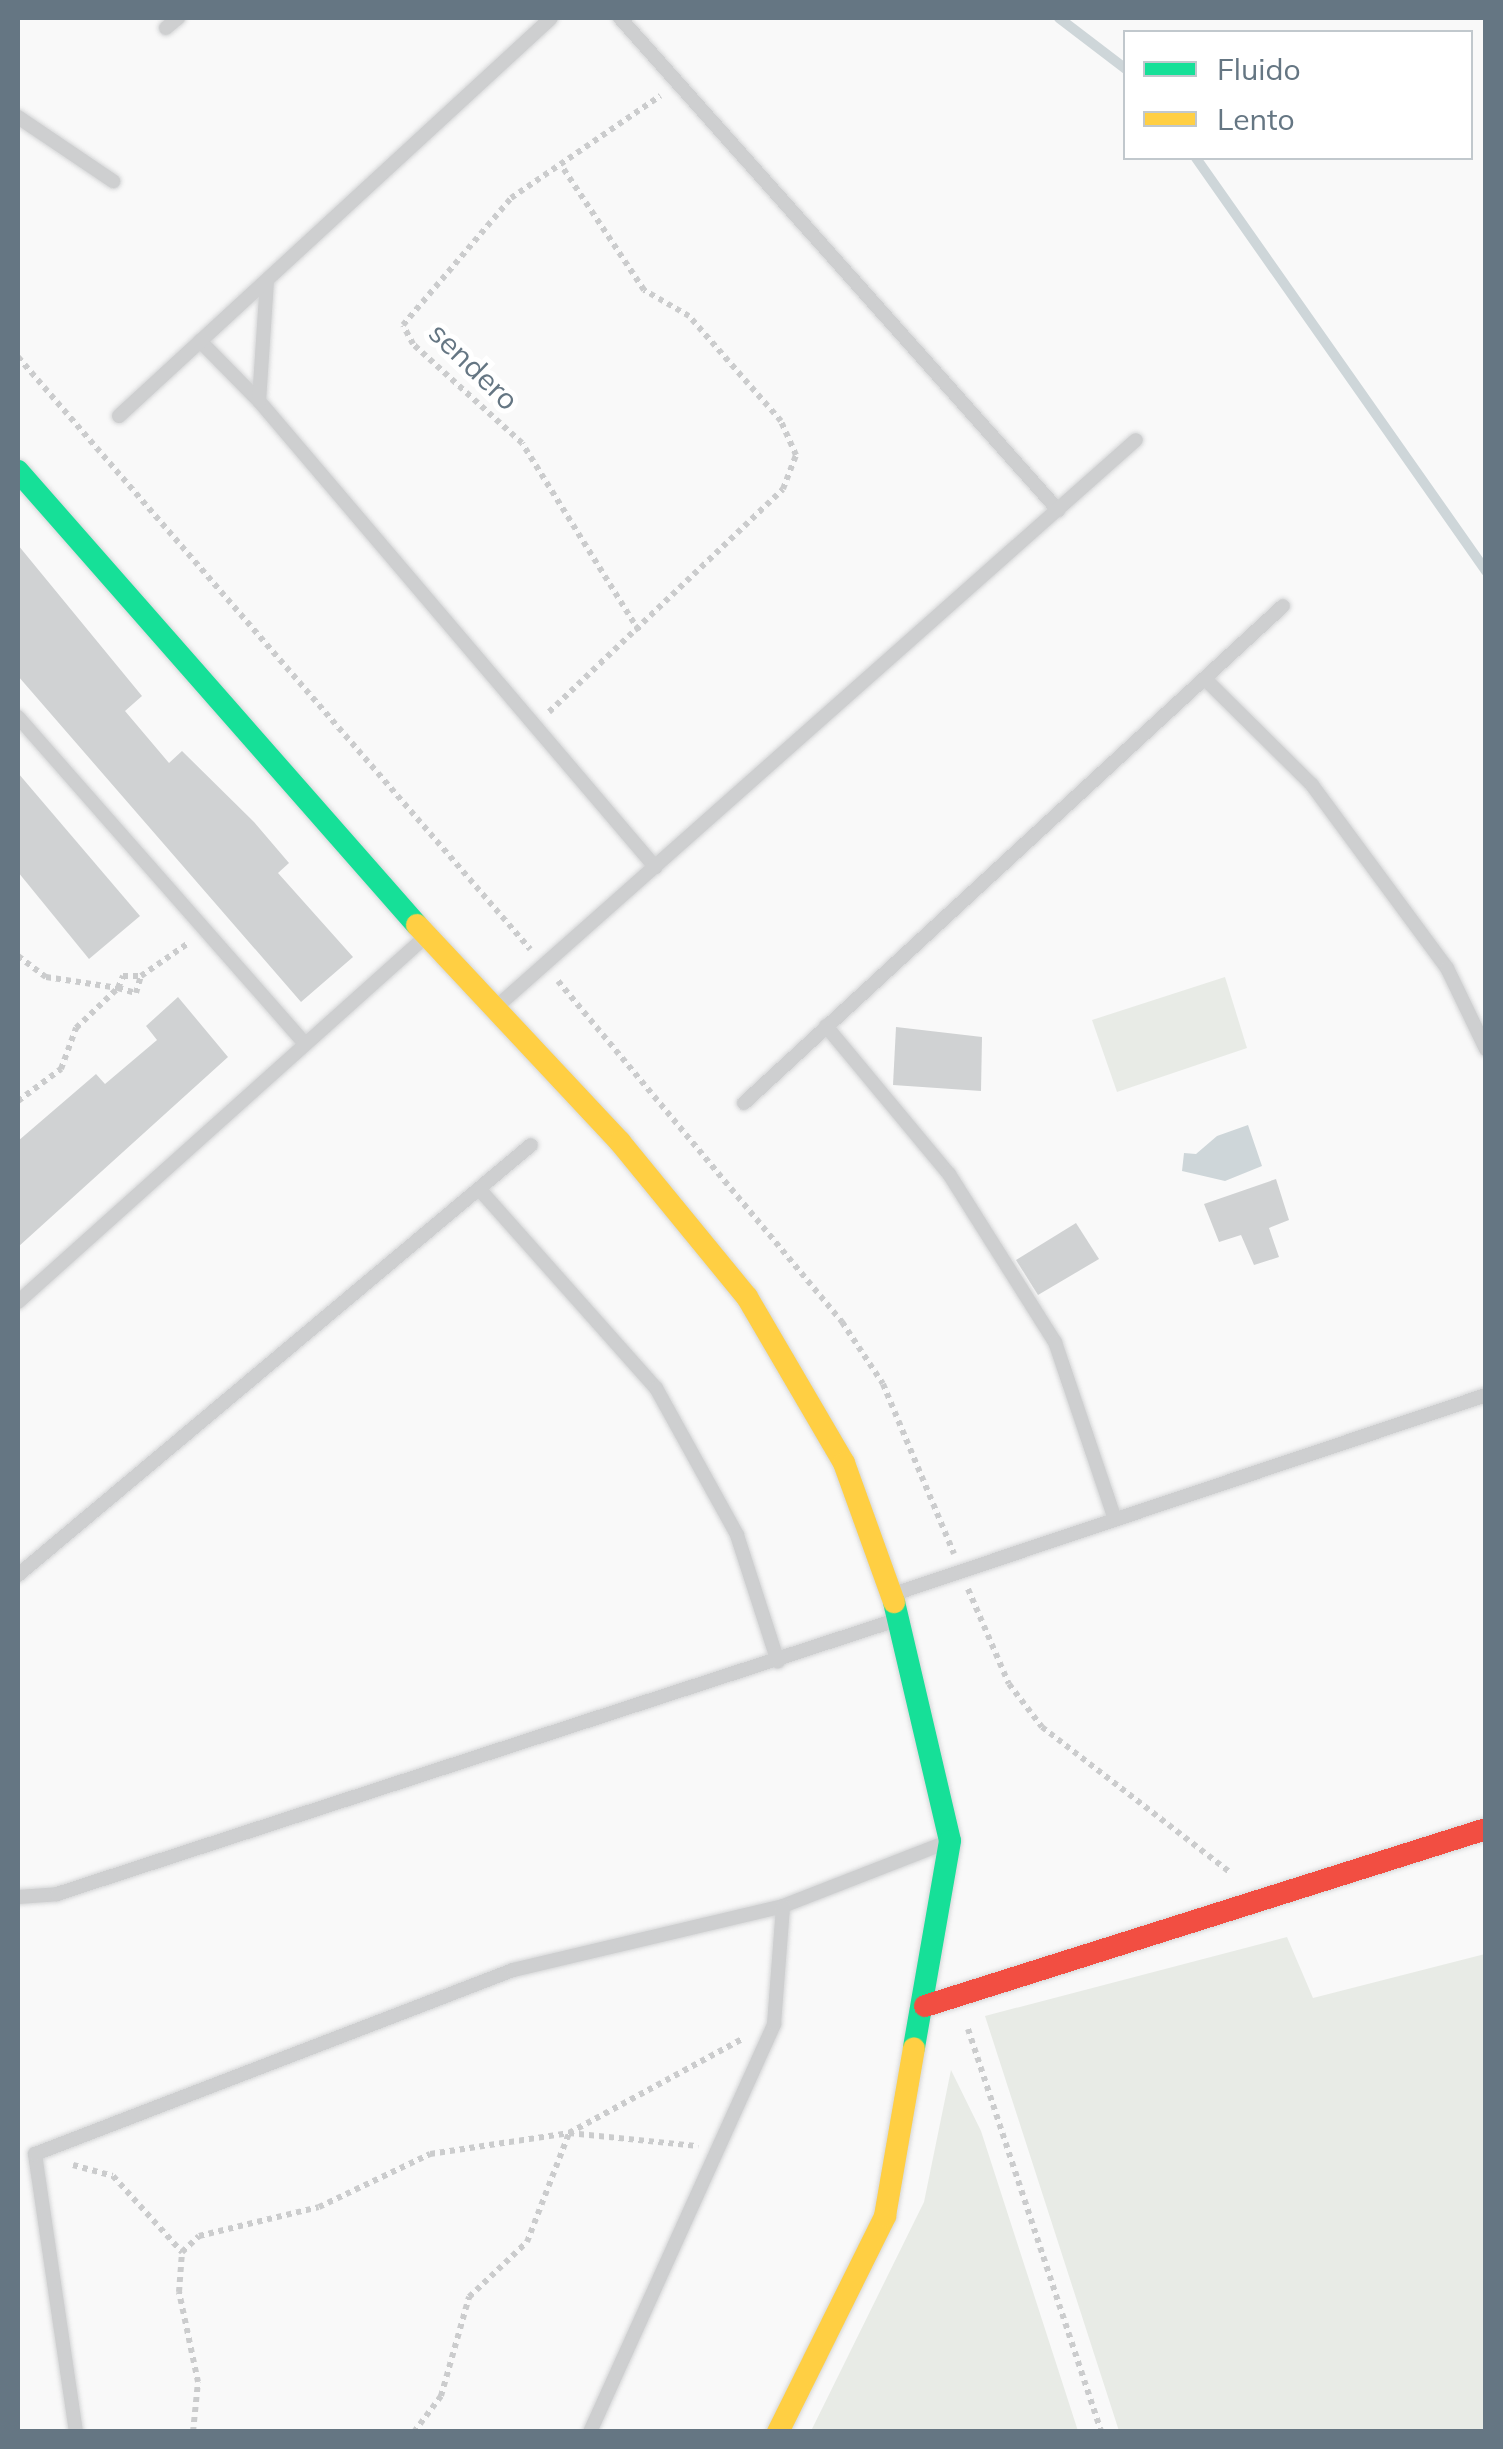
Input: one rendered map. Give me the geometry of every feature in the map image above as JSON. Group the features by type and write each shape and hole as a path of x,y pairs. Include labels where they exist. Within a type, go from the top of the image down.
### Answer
{"street":[{"path":"18,471 493,1011 620,1142 748,1297 844,1463 892,1594 950,1841 885,2216 778,2432"},
{"path":"924,2006 1486,1829"}],"lane":[{"path":"119,416 551,18"},
{"path":"620,18 1058,510"},
{"path":"18,117 113,181"},
{"path":"259,402 266,280"},
{"path":"200,341 259,402 655,867"},
{"path":"493,1011 1136,440"},
{"path":"744,1103 1284,606"},
{"path":"1205,679 1312,785 1448,968 1486,1050"},
{"path":"18,717 304,1044"},
{"path":"18,1302 428,935"},
{"path":"826,1026 948,1174 1054,1342 1115,1520"},
{"path":"18,1574 531,1145"},
{"path":"480,1190 656,1388 736,1535 778,1662"},
{"path":"892,1594 1486,1395"},
{"path":"18,1897 56,1894 778,1662 898,1619"},
{"path":"76,2432 35,2154 512,1970 783,1906 950,1841"},
{"path":"590,2432 714,2148 774,2024 783,1906"}],"path":[{"name":"sendero","path":"639,630 522,443 413,344 402,326 511,198 563,168 678,82"},
{"path":"533,726 639,630 783,489 796,456 782,421 689,316 644,290 563,168"},
{"path":"18,1100 61,1069 76,1028 118,988 122,976 141,976 204,931"},
{"path":"18,956 46,977 136,993 141,976"},
{"path":"957,1996 1101,2432"},
{"path":"414,2432 441,2396 469,2298 527,2242 569,2133 686,2065 774,2024"},
{"path":"182,2252 199,2236 319,2207 430,2154 569,2133 714,2148"},
{"path":"35,2154 113,2176 182,2252 180,2315 198,2382 194,2432"}],"shaded area":[{"path":"1225,977 1247,1048 1117,1092 1092,1020"},
{"path":"1248,1125 1262,1166 1225,1181 1182,1171 1184,1153 1196,1154 1217,1136"},
{"path":"1287,1937 1313,1998 1485,1954 1485,2431 1119,2431 985,2016"},
{"path":"951,2070 981,2131 1078,2431 811,2431 924,2202"}],"building":[{"path":"18,545 142,696 125,711 169,763 182,751 254,822 289,863 278,873 353,957 301,1002 18,676"},
{"path":"18,773 140,916 89,959 18,872"},
{"path":"178,997 228,1057 18,1247 18,1141 96,1074 105,1084 157,1040 146,1026"},
{"path":"896,1027 982,1037 981,1091 893,1085"},
{"path":"1276,1179 1289,1220 1269,1228 1279,1257 1254,1265 1241,1235 1219,1242 1204,1204"},
{"path":"1076,1223 1099,1259 1038,1295 1016,1260"}],"waterway":[{"path":"1059,18 1123,67"},
{"path":"1197,160 1486,571"}],"traffic: fast":[{"path":"18,471 417,925"},
{"path":"894,1602 950,1841 914,2048"}],"traffic: slow":[{"path":"417,925 620,1142 747,1297 844,1463 894,1602"},
{"path":"778,2432 885,2216 914,2048"}],"traffic: jam":[{"path":"925,2006 1486,1829"}]}
